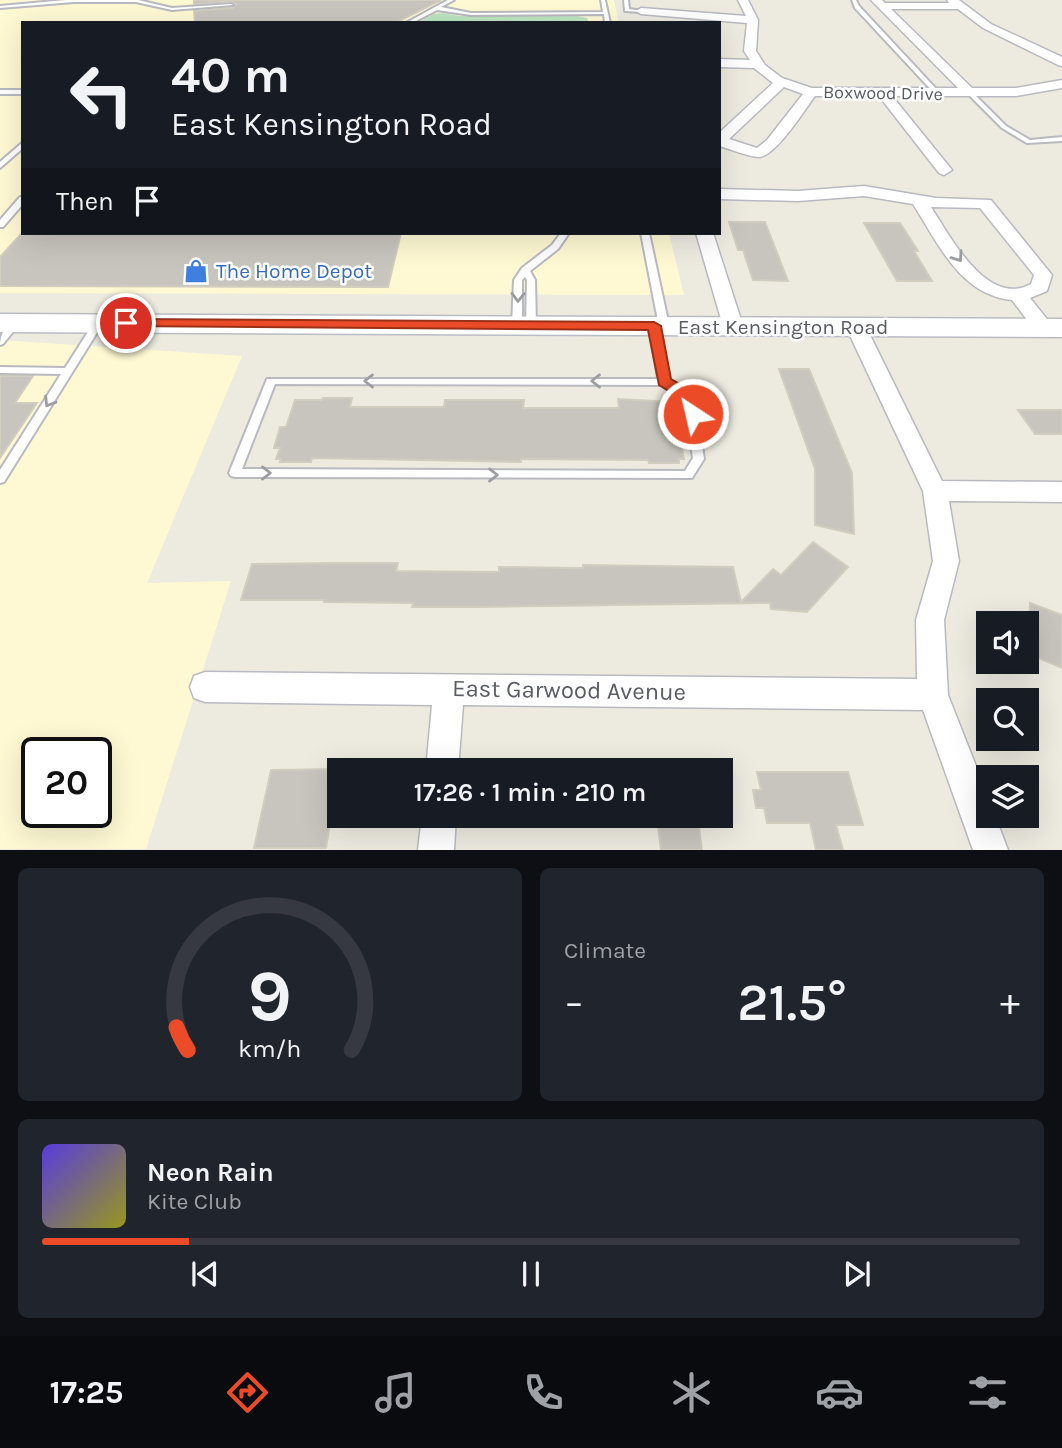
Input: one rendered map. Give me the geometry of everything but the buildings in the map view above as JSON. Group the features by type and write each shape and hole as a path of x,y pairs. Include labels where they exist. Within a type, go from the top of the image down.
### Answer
{"main road":[{"name":"East Kensington Road","path":"5,329 98,323 1053,328"}],"street":[{"path":"743,0 753,20 750,51 758,64"},
{"path":"879,3 956,3 987,26 1062,62"},
{"path":"879,3 971,94"},
{"path":"641,11 753,20"},
{"path":"1033,48 1052,45"},
{"path":"721,63 758,64"},
{"name":"Boxwood Drive","path":"758,64 782,82 811,92 971,94 1016,92 1062,84"},
{"path":"721,139 782,82"},
{"path":"721,142 760,152 772,143 811,92"},
{"path":"884,93 944,170"},
{"path":"721,194 798,196 864,191 919,201 985,203 1043,275 1040,287 1018,295"},
{"path":"919,201 978,282 1018,295 1053,328"},
{"path":"705,235 733,326"},
{"path":"856,327 935,491 946,561 930,620 933,695 991,849"},
{"path":"935,491 1062,492"},
{"name":"East Garwood Avenue","path":"205,687 933,695"},
{"path":"443,758 449,688"},
{"path":"436,849 438,828"}],"lane":[{"path":"0,7 86,0"},
{"path":"412,21 452,0"},
{"path":"603,0 608,21"},
{"path":"626,0 627,17"},
{"path":"854,0 857,7 938,94"},
{"path":"77,1 172,1"},
{"path":"142,1 172,9 231,5"},
{"path":"436,8 471,14 606,13"},
{"path":"628,10 641,11"},
{"path":"0,92 21,92"},
{"path":"971,94 1004,127 1029,142 1062,139"},
{"path":"0,166 4,158 21,145"},
{"path":"0,225 21,201"},
{"path":"524,325 531,280 525,270 555,247 564,235"},
{"path":"645,235 659,326 664,382"},
{"path":"0,479 98,323"},
{"path":"0,370 68,371"},
{"path":"271,381 664,382 689,396 699,458 688,475 235,473 271,381"}],"shaded area":[{"path":"0,0 614,0 619,21 21,21 21,235 669,235 684,295 0,293"},
{"path":"0,340 242,356 147,583 231,581 146,849 0,849"}],"green space":[{"path":"434,14 577,16 587,18 588,21 421,21"}],"place":[{"name":"The Home Depot","path":"196,271"}],"route":[{"path":"126,323 654,326 664,382 689,396 693,414"}]}
